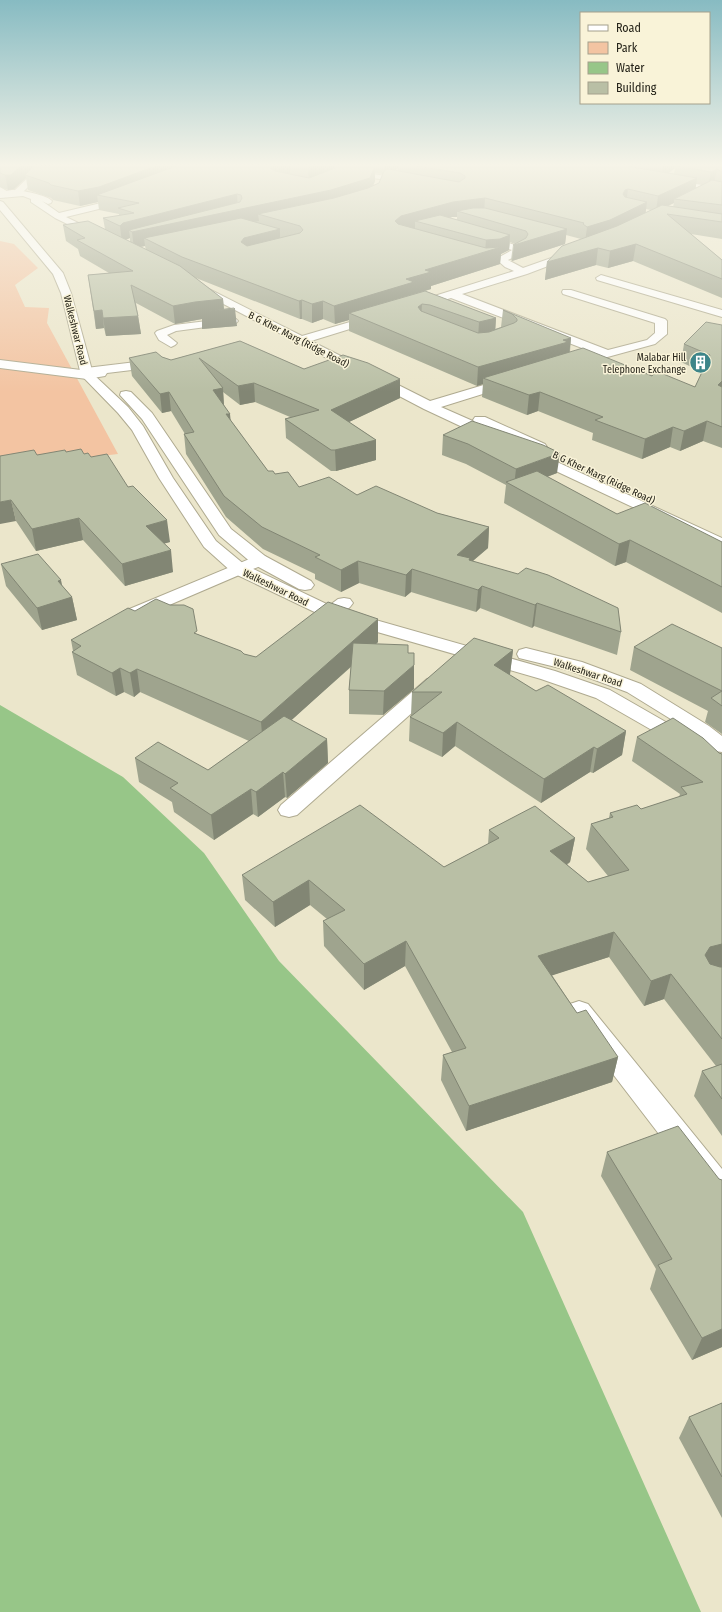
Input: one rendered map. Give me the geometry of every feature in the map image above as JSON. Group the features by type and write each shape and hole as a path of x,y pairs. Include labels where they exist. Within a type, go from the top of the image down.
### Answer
{"main road":[{"name":"Walkeshwar Road","path":"34,241 58,273 92,368 138,429 166,478 210,544 239,569 337,608 423,624 475,647 603,694 657,725 705,756 722,771"},
{"path":"43,241 69,271"},
{"path":"490,260 501,260 521,250 494,241"},
{"path":"402,309 518,273 581,248 559,254 549,253"},
{"path":"501,260 518,273"},
{"path":"601,278 722,314"},
{"name":"B G Kher Marg (Ridge Road)","path":"307,338 259,318 191,279 307,338 435,404 722,544"},
{"path":"561,366 651,342 661,334 661,321 567,292"},
{"path":"451,294 606,353"},
{"path":"420,304 437,310"},
{"path":"307,338 387,314"},
{"path":"171,343 163,338 161,333 174,328 259,318"},
{"path":"0,364 92,368 126,367 170,362"},
{"name":"Walkeshwar Road","path":"92,368 126,395 147,416 225,532 259,560 305,585 337,608"},
{"path":"435,404 524,377"},
{"name":"B G Kher Marg (Ridge Road)","path":"435,404 722,532"},
{"path":"117,620 259,560"},
{"path":"302,635 337,608"},
{"path":"289,810 475,647"},
{"name":"Walkeshwar Road","path":"475,647 575,666 634,688 702,730 722,746"},
{"path":"579,1011 722,1192"}],"green space":[{"path":"1,241 14,244 38,268 15,285 25,307 49,308 47,323 118,454 0,468"}],"water":[{"path":"0,705 123,777 204,853 279,961 523,1212 701,1612 0,1612"}],"building":[{"path":"79,241 129,241 180,266 223,299 173,306 131,285 138,316 103,318 102,310 94,311 88,275 133,271"},
{"path":"150,241 242,241 247,246 266,241 461,241 486,248 501,247 425,270 431,272 406,279 414,282 334,306 323,301 312,304 302,300 299,301 182,257"},
{"path":"520,241 526,241 513,245"},
{"path":"575,241 700,241 722,260 722,279 636,244 610,251 598,248 547,262 562,246"},
{"path":"425,291 496,318 479,322 430,305 422,304 418,307 421,311 478,333 489,332 517,321 512,314 503,310 571,338 563,340 568,342 478,367 349,313"},
{"path":"234,308 235,309 201,312"},
{"path":"706,322 722,325 722,381 718,385 722,387 722,427 707,421 684,431 673,427 645,439 595,420 603,417 540,392 529,395 483,378 583,348 652,376 656,371 695,387 710,355 684,344"},
{"path":"240,341 304,369 343,355 368,363 400,379 331,410 376,440 331,450 285,419 319,410 254,383 238,386 199,358 223,388 213,390 230,414 226,414 268,471 273,471 275,474 288,472 299,487 329,477 357,495 376,486 437,513 489,527 457,555 470,558 469,560 518,574 526,568 548,575 618,608 621,632 537,603 535,605 482,586 478,590 412,569 406,575 358,561 341,570 315,557 320,555 262,527 224,496 184,434 194,432 169,392 160,394 129,358 156,352 162,357 171,360"},
{"path":"472,421 543,445 560,453 516,469 468,444 443,435"},
{"path":"81,449 84,454 88,453 91,457 107,454 128,487 133,486 167,520 146,526 171,550 122,564 79,518 32,529 11,500 0,502 0,456 34,450 37,455"},
{"path":"537,471 617,514 645,503 722,542 722,587 630,540 619,544 506,482"},
{"path":"38,554 61,580 58,581 72,597 37,608 1,564"},
{"path":"156,599 170,605 184,605 193,609 197,631 194,633 241,651 244,654 256,657 328,602 378,619 261,722 137,669 130,673 120,668 112,673 72,652 81,646 71,640 128,608 135,611"},
{"path":"672,624 722,648 722,691 634,647"},
{"path":"474,638 513,650 494,665 536,691 548,685 626,731 597,749 594,747 544,779 457,722 443,733 410,717 442,692 412,692"},
{"path":"353,643 408,645 408,653 414,653 414,665 384,691 349,690"},
{"path":"722,691 722,706 711,698"},
{"path":"284,716 327,739 285,774 283,772 256,792 251,789 211,815 170,788 178,783 135,758 158,742 208,770"},
{"path":"673,718 703,738 722,754 722,944 710,947 705,955 710,964 722,967 722,1039 671,974 651,981 614,932 538,956 577,1013 586,1010 618,1057 469,1106 443,1055 466,1048 406,941 364,964 323,921 345,910 309,880 273,902 242,875 360,805 444,867 499,838 489,830 535,806 575,838 550,851 588,882 629,870 591,824 613,817 610,813 637,805 641,809 687,794 681,787 703,782 637,737"},
{"path":"722,1064 722,1099 702,1071"},
{"path":"678,1126 719,1179 722,1180 722,1329 702,1338 658,1265 672,1259 607,1152"},
{"path":"722,1403 722,1477 689,1417"}],"place":[{"name":"Malabar Hill Telephone Exchange","path":"701,363"}]}
